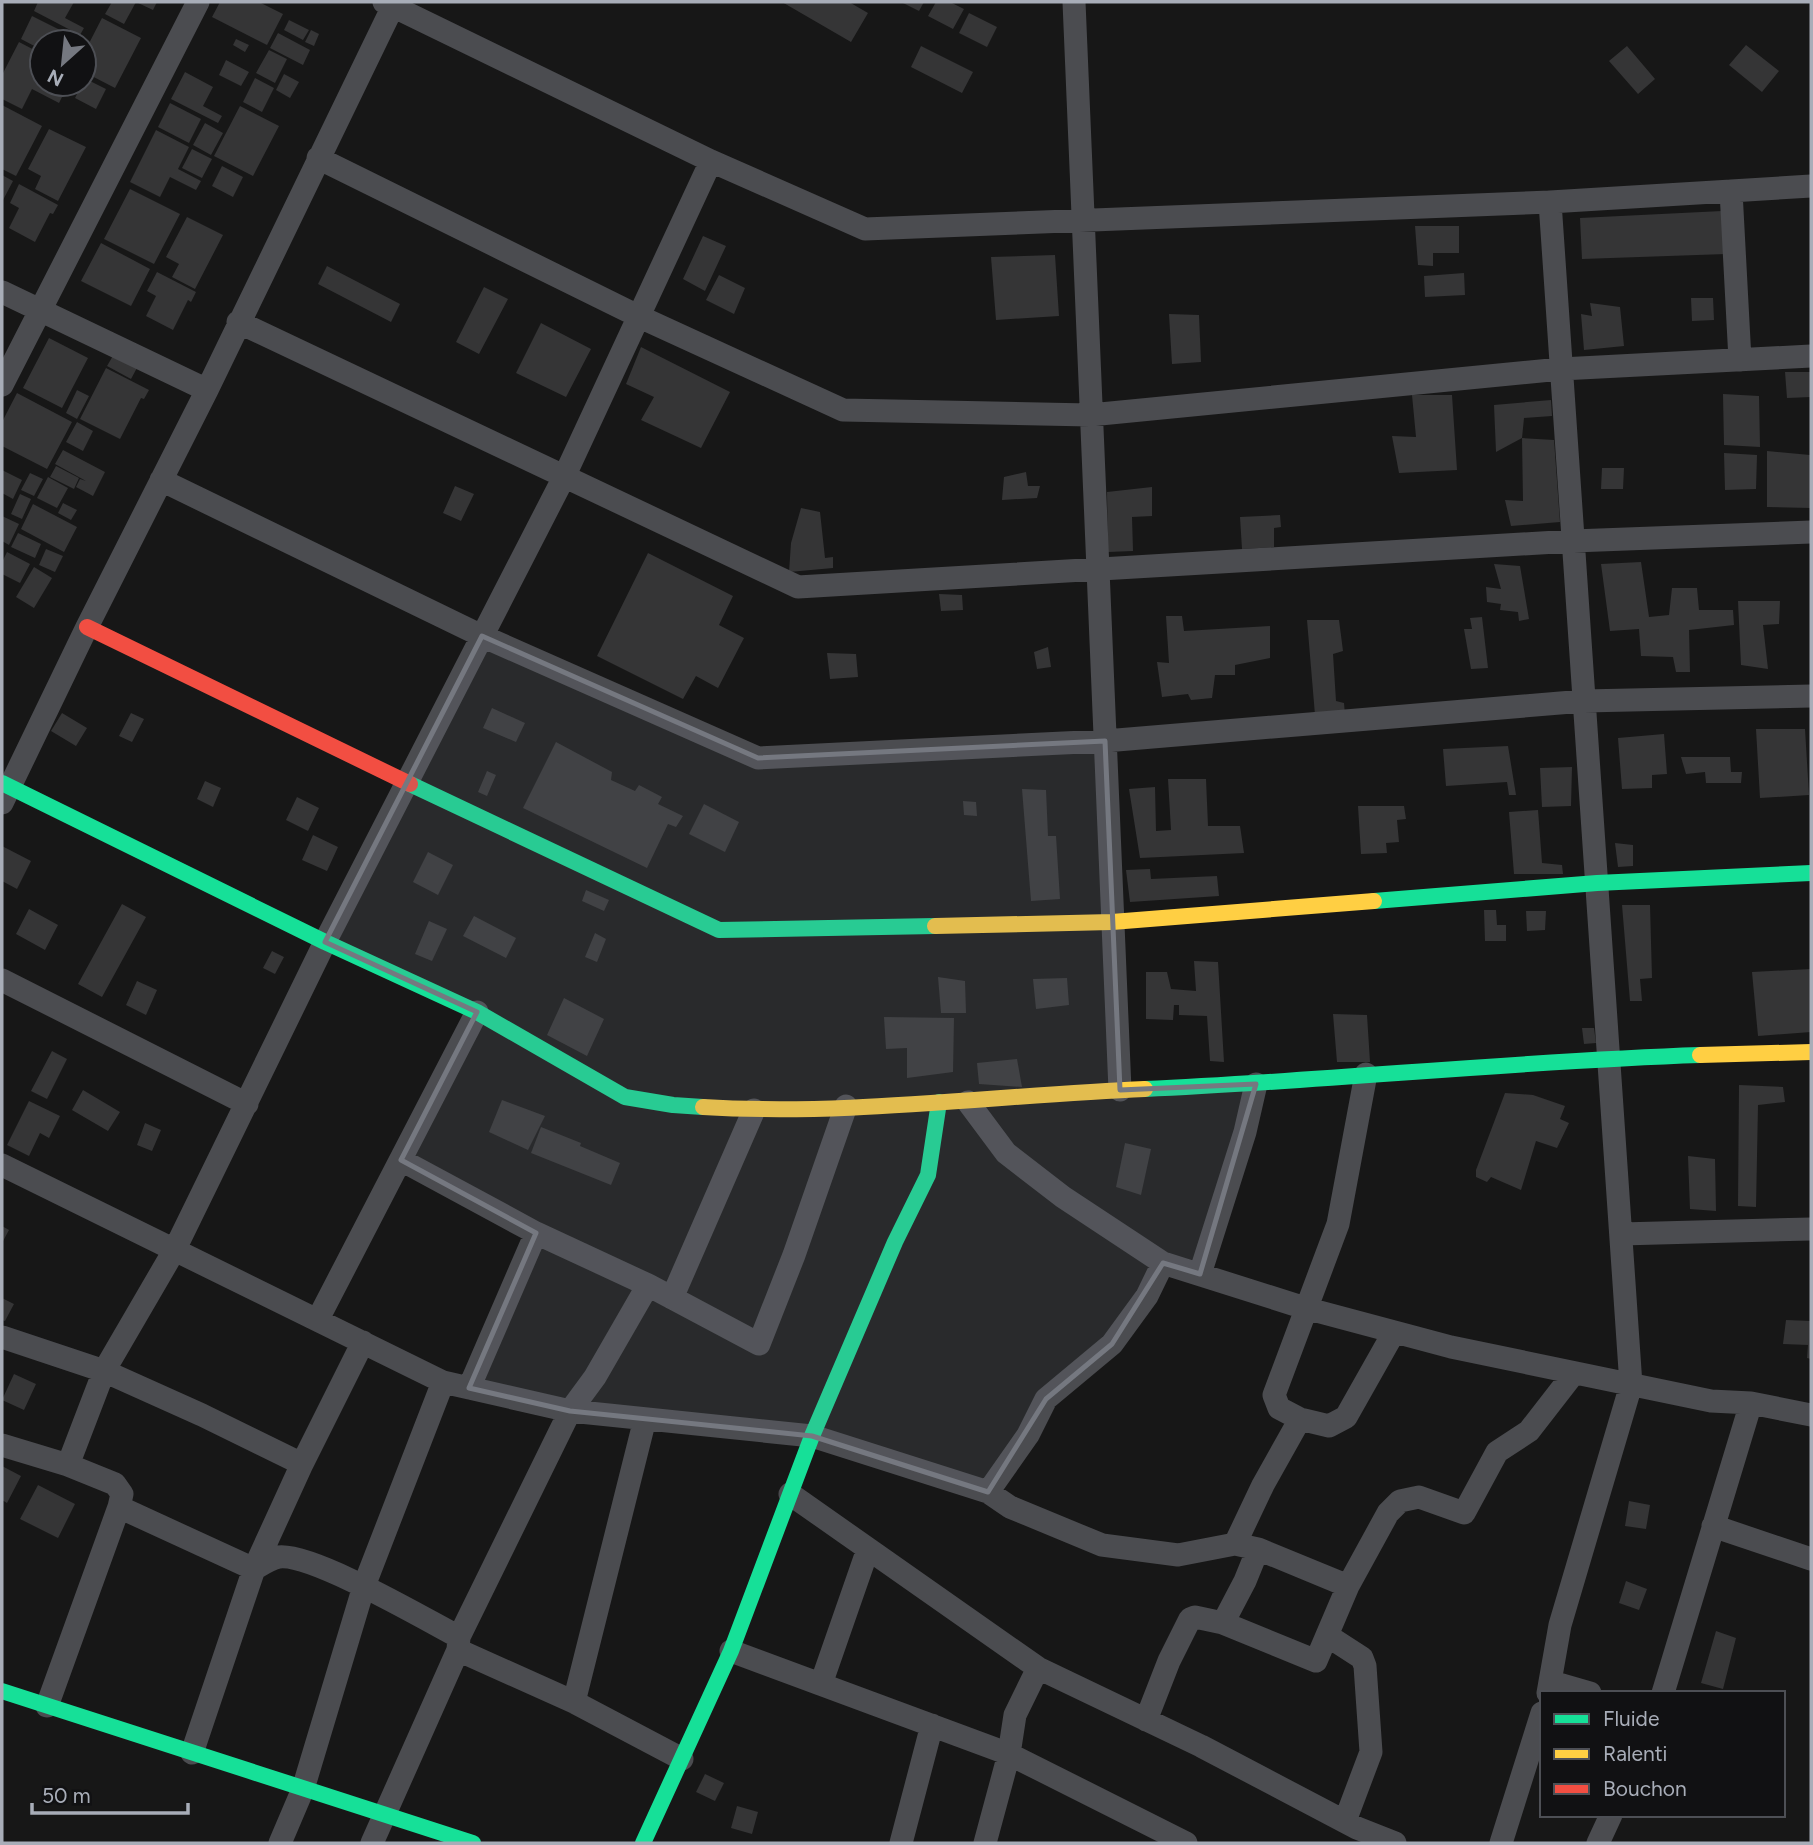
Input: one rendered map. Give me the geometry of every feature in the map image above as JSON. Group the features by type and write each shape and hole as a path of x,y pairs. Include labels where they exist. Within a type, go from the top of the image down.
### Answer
{"street":[{"path":"2,386 198,2"},
{"path":"1074,2 1120,1090"},
{"path":"1811,186 1550,202 865,229 711,161 391,3 207,390 4,791 477,1012 625,1097 673,1105 754,1110 968,1102 1609,1058 1811,1052"},
{"path":"318,158 640,317 843,410 1090,415 1561,369 1811,356"},
{"path":"68,1465 104,1371 175,1249 325,942 565,475 711,161"},
{"path":"1731,191 1740,360"},
{"path":"1550,202 1631,1385 1559,1625 1550,1687 1577,1691"},
{"path":"2,292 207,390"},
{"path":"238,322 798,587 1573,541 1811,532"},
{"path":"161,480 482,636 758,758 1105,740 1584,701 1811,696"},
{"path":"87,627 407,783 719,930 1112,922 1597,883 1811,873"},
{"path":"2,980 247,1104"},
{"path":"317,1319 477,1012"},
{"path":"1366,1074 1338,1224 1274,1395 1279,1408 1300,1419 1329,1426 1346,1417 1394,1332"},
{"path":"1200,1274 1245,1132 1256,1084"},
{"path":"643,1843 731,1651 812,1436 895,1242 928,1175 939,1102"},
{"path":"968,1102 1006,1153 1063,1197 1163,1263 1305,1308 1451,1347 1711,1401 1751,1403 1811,1415"},
{"path":"401,1160 536,1233 648,1285 759,1344 794,1255 846,1106"},
{"path":"672,1297 754,1110"},
{"path":"2,1165 443,1382 570,1411 812,1436 988,1492 1010,1507 1102,1545 1178,1555 1235,1544 1258,1549 1348,1587"},
{"path":"1621,1234 1811,1229"},
{"path":"469,1388 536,1233"},
{"path":"988,1492 1028,1435 1046,1399 1112,1344 1147,1296 1163,1263"},
{"path":"372,1843 459,1643 570,1411 595,1377 648,1285"},
{"path":"2,1337 104,1371 302,1464"},
{"path":"192,1753 254,1569 302,1464 363,1342"},
{"path":"1146,1720 1169,1661 1190,1619 1195,1617 1223,1623 1316,1661 1348,1587 1388,1513 1400,1501 1419,1497 1464,1513 1497,1452 1529,1432 1574,1373"},
{"path":"280,1843 303,1788 364,1586 443,1382"},
{"path":"1664,1691 1751,1403"},
{"path":"573,1702 645,1419"},
{"path":"1235,1544 1262,1485 1300,1419"},
{"path":"2,1445 115,1483 122,1494 47,1706"},
{"path":"790,1494 1038,1668 1201,1746 1345,1821 1395,1843"},
{"path":"119,1507 254,1569"},
{"path":"1713,1526 1811,1559"},
{"path":"821,1684 868,1549"},
{"path":"1223,1623 1258,1549"},
{"path":"254,1569 278,1557 300,1560 364,1586 459,1643 682,1759"},
{"path":"1328,1636 1362,1658 1365,1666 1371,1752 1345,1821"},
{"path":"731,1651 1009,1754 1186,1843"},
{"path":"985,1843 1009,1754 1015,1715 1038,1668"},
{"path":"2,1691 473,1843"},
{"path":"1501,1843 1540,1719"},
{"path":"901,1843 932,1725"},
{"path":"1598,1843 1610,1817"}],"highlighted area":[{"path":"482,636 758,758 1105,741 1120,1090 1256,1084 1200,1274 1163,1263 1112,1344 1046,1399 988,1492 812,1436 570,1411 469,1388 536,1233 401,1160 477,1012 325,942"}],"building":[{"path":"38,2 74,2 65,18 84,28 67,28 34,11"},
{"path":"112,2 136,2 124,24 105,14"},
{"path":"136,2 157,2 153,10"},
{"path":"220,2 259,2 283,14 267,45 212,17"},
{"path":"782,2 849,2 868,13 851,42"},
{"path":"901,2 924,2 919,11"},
{"path":"936,2 950,2 964,9 953,29 928,16"},
{"path":"969,13 997,27 987,47 959,33"},
{"path":"32,16 56,28 28,28 28,43 21,39"},
{"path":"102,18 141,38 115,88 98,79 97,28"},
{"path":"289,20 309,30 303,40 284,30"},
{"path":"311,30 319,34 314,46 305,42"},
{"path":"278,33 310,50 303,65 270,48"},
{"path":"236,39 249,45 245,52 233,45"},
{"path":"19,42 28,47 28,97 22,109 2,99 2,75"},
{"path":"1746,45 1779,71 1762,92 1729,65"},
{"path":"921,46 973,72 962,93 911,67"},
{"path":"1627,46 1655,79 1638,94 1609,61"},
{"path":"269,50 287,59 275,83 256,73"},
{"path":"226,60 249,72 241,86 219,75"},
{"path":"185,72 213,87 203,106 222,116 218,123 171,99"},
{"path":"284,74 299,82 290,98 276,90"},
{"path":"255,78 274,88 262,112 243,102"},
{"path":"98,85 106,89 96,109 75,98 98,98"},
{"path":"170,103 201,119 189,143 158,127"},
{"path":"2,105 42,126 16,176 2,169"},
{"path":"240,106 279,126 253,176 214,156"},
{"path":"205,123 223,133 211,155 193,145"},
{"path":"49,129 86,147 58,201 35,189 41,176 28,169"},
{"path":"156,130 189,147 178,169 201,181 196,190 170,177 160,197 130,182"},
{"path":"192,149 212,159 202,178 182,168"},
{"path":"222,166 243,177 233,197 212,186"},
{"path":"2,175 13,181 2,202"},
{"path":"19,184 58,205 53,214 50,213 35,242 9,228 19,208 10,203"},
{"path":"130,189 180,214 154,264 104,239"},
{"path":"1722,211 1726,254 1582,259 1580,218"},
{"path":"187,217 223,235 195,289 172,277 179,264 166,257"},
{"path":"1415,226 1459,226 1459,253 1433,253 1433,266 1418,265"},
{"path":"703,236 726,246 705,291 683,279"},
{"path":"101,243 150,269 131,306 81,281"},
{"path":"1055,255 1059,316 996,320 991,257"},
{"path":"327,266 400,304 391,322 318,284"},
{"path":"157,272 196,292 191,302 188,300 173,330 146,316 156,296 147,291"},
{"path":"1464,273 1465,295 1425,297 1424,276"},
{"path":"719,275 745,288 734,314 706,300"},
{"path":"484,287 508,299 479,354 456,342"},
{"path":"1691,298 1713,298 1714,320 1692,321"},
{"path":"1590,303 1620,307 1624,346 1584,350 1581,314 1592,316"},
{"path":"1169,314 1199,315 1201,362 1172,364"},
{"path":"541,323 591,349 566,397 516,373"},
{"path":"49,338 88,358 62,408 23,388"},
{"path":"641,347 730,392 701,448 641,420 654,397 626,384"},
{"path":"114,354 138,366 131,379 107,366"},
{"path":"106,368 149,390 144,399 141,398 120,439 80,419"},
{"path":"1785,372 1811,372 1811,397 1787,398"},
{"path":"77,390 89,396 77,419 66,413"},
{"path":"17,393 72,422 47,469 2,446 2,422"},
{"path":"1723,394 1759,396 1760,447 1724,445"},
{"path":"1412,395 1452,395 1457,470 1399,473 1392,436 1416,437"},
{"path":"1551,400 1552,416 1524,418 1522,438 1496,452 1494,405"},
{"path":"77,422 93,431 83,451 66,442"},
{"path":"1522,438 1554,440 1560,522 1511,526 1505,500 1523,501"},
{"path":"63,450 105,472 93,496 76,487 80,479 86,481 55,464"},
{"path":"1767,451 1810,455 1811,508 1767,507"},
{"path":"1724,453 1757,455 1756,489 1725,490"},
{"path":"56,466 79,478 74,489 50,477"},
{"path":"1602,468 1624,468 1623,489 1601,489"},
{"path":"2,470 22,480 13,499 2,493"},
{"path":"1026,472 1028,486 1040,486 1037,498 1002,500 1004,477"},
{"path":"30,473 43,479 34,496 21,490"},
{"path":"48,477 68,488 57,508 37,498"},
{"path":"455,486 474,494 461,521 443,513"},
{"path":"1152,487 1152,516 1132,517 1133,551 1108,552 1107,492"},
{"path":"20,494 31,499 22,519 11,514"},
{"path":"63,503 77,510 71,520 58,513"},
{"path":"33,504 77,527 64,552 21,529"},
{"path":"801,508 820,512 825,558 833,557 833,568 789,572 791,543"},
{"path":"1280,515 1281,527 1274,528 1274,547 1242,549 1240,517"},
{"path":"2,516 19,524 9,545 2,541"},
{"path":"18,533 41,544 35,558 11,547"},
{"path":"46,549 63,556 55,572 39,565"},
{"path":"7,552 30,564 20,583 2,574 2,562"},
{"path":"648,553 733,596 719,625 744,638 718,688 696,676 683,699 597,656"},
{"path":"1641,562 1649,617 1669,615 1672,588 1697,588 1699,610 1733,610 1734,625 1689,630 1690,672 1676,672 1673,657 1641,656 1639,629 1610,631 1601,564"},
{"path":"1494,564 1520,566 1529,619 1519,621 1518,612 1500,610 1501,604 1487,602 1486,587 1501,589"},
{"path":"34,567 52,578 34,608 16,597"},
{"path":"939,594 962,595 963,610 941,611"},
{"path":"1738,601 1780,601 1779,624 1763,625 1768,669 1741,665"},
{"path":"1166,616 1182,616 1184,631 1270,626 1270,658 1235,665 1235,675 1215,675 1212,698 1191,700 1188,694 1162,697 1157,662 1169,663"},
{"path":"1482,617 1488,668 1471,669 1464,629 1472,629 1470,618"},
{"path":"1307,620 1339,620 1343,651 1333,654 1336,701 1344,703 1345,715 1315,715"},
{"path":"1048,647 1051,667 1037,669 1034,652"},
{"path":"827,653 856,654 858,677 830,679"},
{"path":"492,708 525,723 516,742 483,728"},
{"path":"62,713 87,728 76,746 51,731"},
{"path":"131,713 144,719 132,742 119,736"},
{"path":"1756,729 1805,729 1809,795 1760,798"},
{"path":"1664,734 1667,774 1652,775 1652,788 1622,789 1618,738"},
{"path":"556,742 612,772 611,780 635,791 639,785 662,797 658,804 683,816 676,827 668,824 647,868 523,808"},
{"path":"1508,746 1516,795 1509,795 1507,782 1446,786 1443,749"},
{"path":"1681,757 1730,757 1731,772 1742,772 1741,783 1706,783 1705,772 1686,774"},
{"path":"1572,767 1571,806 1542,807 1540,768"},
{"path":"487,771 496,775 487,796 478,792"},
{"path":"1168,779 1206,779 1208,826 1240,826 1244,853 1140,858 1129,789 1155,787 1156,831 1171,830"},
{"path":"205,781 221,788 213,807 197,799"},
{"path":"1022,789 1046,790 1048,836 1056,836 1060,899 1031,901"},
{"path":"297,797 319,808 308,831 286,820"},
{"path":"963,801 976,802 977,816 964,815"},
{"path":"704,804 739,822 725,852 689,834"},
{"path":"1358,806 1404,806 1406,819 1397,820 1399,842 1386,843 1387,853 1361,854"},
{"path":"1538,810 1542,863 1562,865 1563,874 1514,874 1509,812"},
{"path":"313,835 338,847 327,871 302,860"},
{"path":"1615,843 1633,845 1633,866 1618,867"},
{"path":"2,846 31,861 17,889 2,881"},
{"path":"428,852 453,865 438,895 413,882"},
{"path":"1150,869 1151,879 1217,876 1219,896 1130,902 1126,870"},
{"path":"586,890 609,900 604,911 582,901"},
{"path":"122,904 146,917 102,997 78,984"},
{"path":"1622,905 1650,905 1652,978 1640,979 1642,1001 1630,1001"},
{"path":"29,909 58,925 45,950 16,934"},
{"path":"1484,910 1496,910 1497,925 1506,925 1506,941 1485,941"},
{"path":"1526,911 1546,911 1545,930 1527,931"},
{"path":"474,916 516,938 506,958 463,936"},
{"path":"429,921 447,929 432,961 415,954"},
{"path":"595,933 606,939 597,962 585,957"},
{"path":"272,951 284,957 275,974 263,968"},
{"path":"1194,961 1218,962 1224,1062 1210,1061 1207,1016 1179,1015 1179,1005 1174,1005 1173,1020 1146,1019 1146,972 1167,972 1171,989 1196,991"},
{"path":"1811,969 1811,1032 1758,1036 1752,972"},
{"path":"938,977 965,981 966,1013 941,1013"},
{"path":"1067,978 1069,1005 1036,1009 1033,979"},
{"path":"137,981 157,990 146,1015 126,1005"},
{"path":"564,998 604,1019 587,1056 547,1035"},
{"path":"1333,1014 1367,1015 1370,1062 1337,1062"},
{"path":"884,1017 954,1018 953,1072 907,1078 907,1048 886,1049"},
{"path":"1582,1028 1594,1028 1596,1043 1584,1044"},
{"path":"52,1051 67,1059 47,1099 31,1091"},
{"path":"1017,1059 1022,1087 979,1084 977,1063"},
{"path":"1739,1085 1783,1087 1785,1102 1758,1105 1756,1207 1738,1206"},
{"path":"83,1090 120,1112 108,1131 72,1110"},
{"path":"1505,1093 1533,1095 1565,1106 1560,1119 1569,1123 1557,1148 1536,1141 1521,1190 1491,1177 1487,1182 1476,1177 1476,1170"},
{"path":"502,1100 545,1116 528,1150 489,1132"},
{"path":"29,1101 60,1116 49,1138 40,1133 29,1156 7,1145"},
{"path":"145,1123 161,1130 152,1151 137,1145"},
{"path":"541,1127 620,1163 611,1185 531,1153"},
{"path":"1125,1143 1151,1149 1141,1195 1116,1187"},
{"path":"1688,1156 1715,1159 1716,1211 1690,1209"},
{"path":"2,1226 9,1230 2,1243"},
{"path":"2,1298 14,1304 5,1321 2,1320"},
{"path":"1786,1320 1811,1321 1811,1359 1807,1358 1808,1345 1783,1344"},
{"path":"14,1374 36,1384 24,1410 2,1400"},
{"path":"2,1466 21,1476 7,1503 2,1500"},
{"path":"38,1485 75,1504 58,1538 20,1519"},
{"path":"1629,1501 1650,1505 1646,1529 1625,1526"},
{"path":"1626,1581 1647,1589 1639,1610 1619,1603"},
{"path":"1716,1631 1736,1638 1723,1689 1701,1683"},
{"path":"705,1774 724,1783 715,1801 696,1792"},
{"path":"737,1806 758,1812 752,1834 731,1828"}],"traffic: fast":[{"path":"2,783 325,942 477,1012 625,1097 703,1107"},
{"path":"410,784 719,930 935,926"},
{"path":"1374,901 1597,883 1811,873"},
{"path":"1145,1089 1700,1055"},
{"path":"643,1843 731,1651 812,1436 895,1242 928,1175 939,1102"},
{"path":"2,1691 473,1843"}],"traffic: slow":[{"path":"935,926 1112,922 1374,901"},
{"path":"1700,1055 1811,1052"},
{"path":"703,1107 869,1107 1145,1089"}],"traffic: jam":[{"path":"87,627 410,784"}]}
